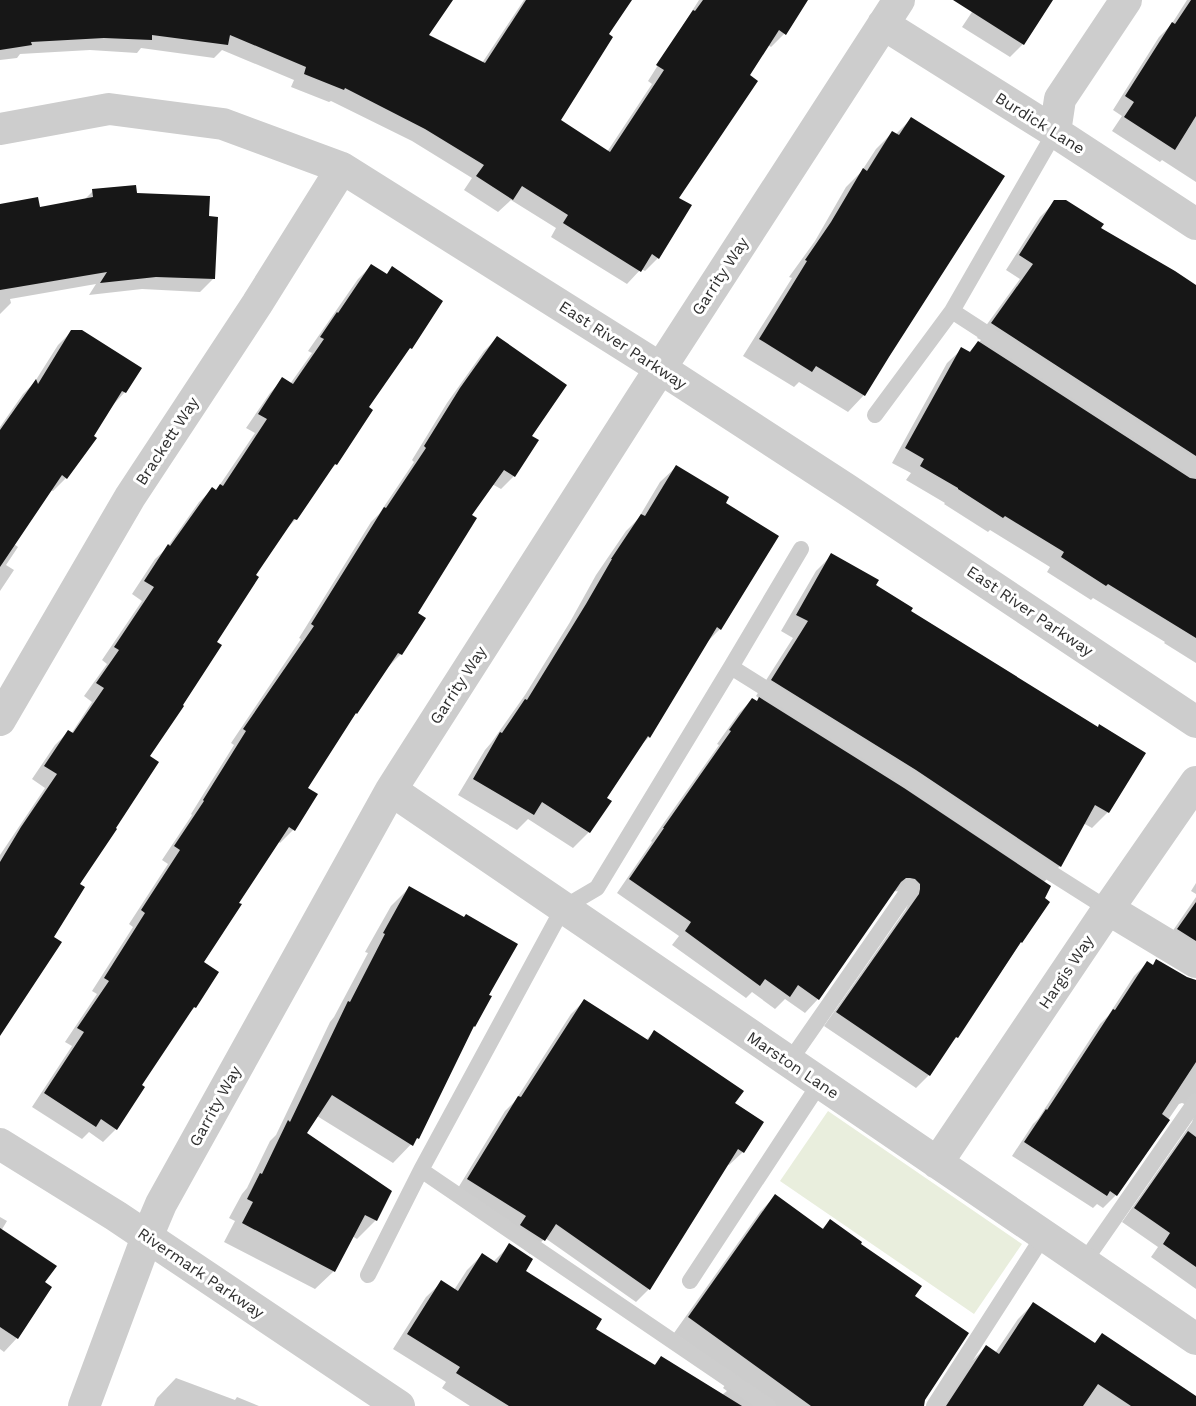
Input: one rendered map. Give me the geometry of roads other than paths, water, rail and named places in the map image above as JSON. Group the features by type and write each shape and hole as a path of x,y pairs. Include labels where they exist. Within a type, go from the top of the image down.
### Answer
{"street":[{"path":"1055,132 1060,99 1126,0"},
{"name":"Burdick Lane","path":"888,9 1055,132 1196,224"},
{"name":"Garrity Way","path":"84,1406 147,1236 166,1195 391,790 888,9"},
{"name":"East River Parkway","path":"0,129 109,109 223,124 342,168 660,368 1196,722"},
{"name":"Brackett Way","path":"0,720 130,497 257,304 342,168"},
{"name":"Hargis Way","path":"938,1163 1196,782"},
{"name":"Marston Lane","path":"391,790 1196,1338"},
{"path":"1108,909 1196,962"},
{"name":"Rivermark Parkway","path":"0,1144 147,1236 399,1406"}],"lane":[{"path":"875,416 952,311 1055,132"},
{"path":"952,311 1196,469"},
{"path":"368,1275 421,1170 563,908 597,888 801,549"},
{"path":"731,667 910,779 1108,909"},
{"path":"789,1062 910,888"},
{"path":"690,1281 820,1083"},
{"path":"1084,1262 1196,1101"},
{"path":"421,1170 768,1406"},
{"path":"934,1406 1044,1235"}]}
